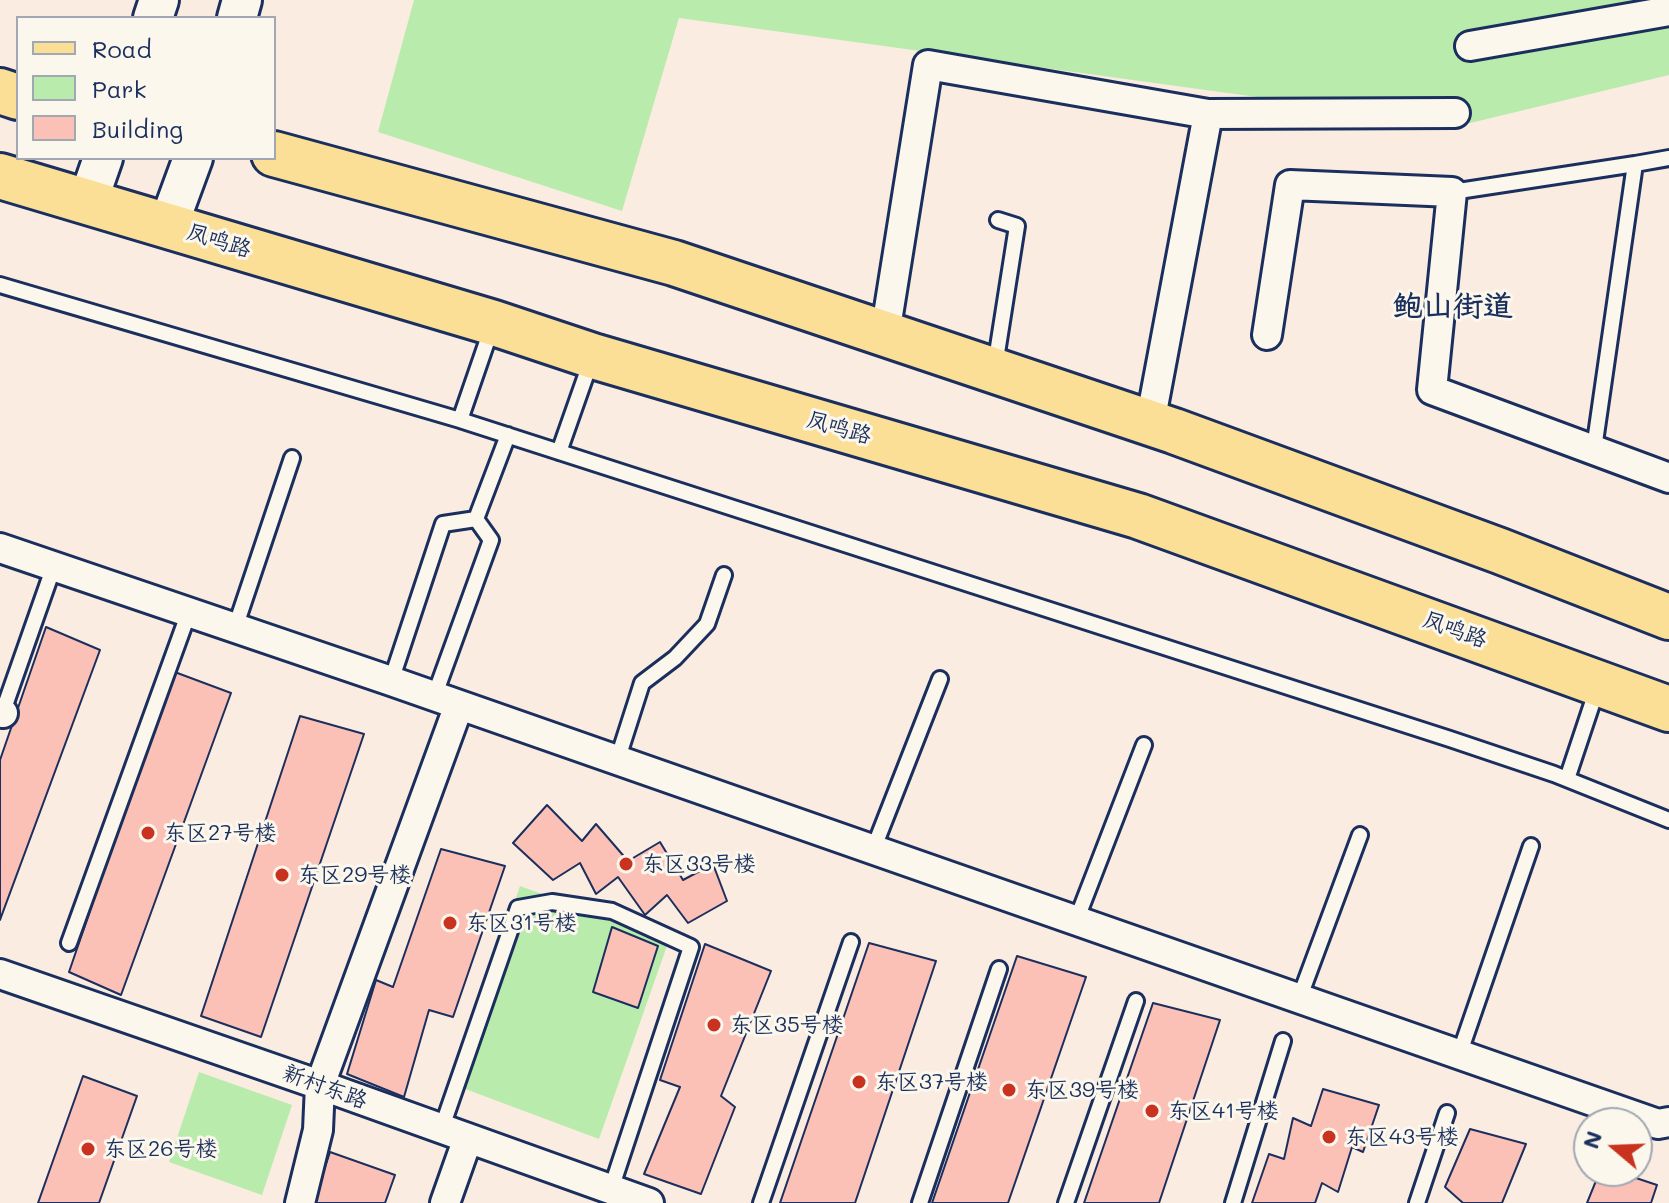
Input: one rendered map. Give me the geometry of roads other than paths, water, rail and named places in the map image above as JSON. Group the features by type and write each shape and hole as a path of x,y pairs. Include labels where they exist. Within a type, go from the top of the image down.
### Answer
{"main road":[{"path":"276,155 674,263 1150,423 1500,551 1669,617"},
{"path":"88,201 102,160"},
{"path":"168,226 192,160"},
{"name":"凤鸣路","path":"0,176 494,323 593,356 1138,516 1669,709"}],"street":[{"path":"1470,46 1669,11"},
{"path":"885,334 928,65 1208,114 1455,113"},
{"path":"1150,423 1208,114"},
{"path":"1267,335 1290,185 1452,192 1432,390 1669,478"},
{"path":"0,548 391,681 1658,1124 1669,1122"},
{"path":"300,1203 318,1130 320,1085 446,701"},
{"name":"新村东路","path":"0,974 320,1085 627,1198"},
{"path":"445,1203 454,1134"}],"lane":[{"path":"1452,192 1669,158"},
{"path":"1594,449 1635,164"},
{"path":"994,371 1017,226 998,220"},
{"path":"0,285 508,435 1567,779 1669,820"},
{"path":"460,420 494,323"},
{"path":"559,452 593,356"},
{"path":"476,519 508,435"},
{"path":"235,628 292,458"},
{"path":"391,681 443,524 476,519"},
{"path":"446,701 491,540 476,519"},
{"path":"1,715 54,566"},
{"path":"617,761 642,683 675,658 707,624 724,575"},
{"path":"69,943 189,612"},
{"path":"873,850 940,679"},
{"path":"1567,779 1599,682"},
{"path":"1076,921 1144,745"},
{"path":"1299,999 1360,835"},
{"path":"1459,1055 1531,846"},
{"path":"454,1134 518,908 552,902 612,911 691,947 627,1198"},
{"path":"761,1203 851,942"},
{"path":"920,1203 999,969"},
{"path":"1066,1203 1136,1001"},
{"path":"1233,1203 1283,1041"},
{"path":"1417,1203 1447,1113"}],"place":[{"name":"东区27号楼","path":"148,833"},
{"name":"东区33号楼","path":"626,864"},
{"name":"东区29号楼","path":"282,875"},
{"name":"东区31号楼","path":"450,923"},
{"name":"东区35号楼","path":"714,1025"},
{"name":"东区37号楼","path":"859,1082"},
{"name":"东区39号楼","path":"1009,1090"},
{"name":"东区41号楼","path":"1152,1111"},
{"name":"东区43号楼","path":"1329,1137"},
{"name":"东区26号楼","path":"88,1149"}],"district":[{"name":"鲍山街道","path":"1453,307"}]}
